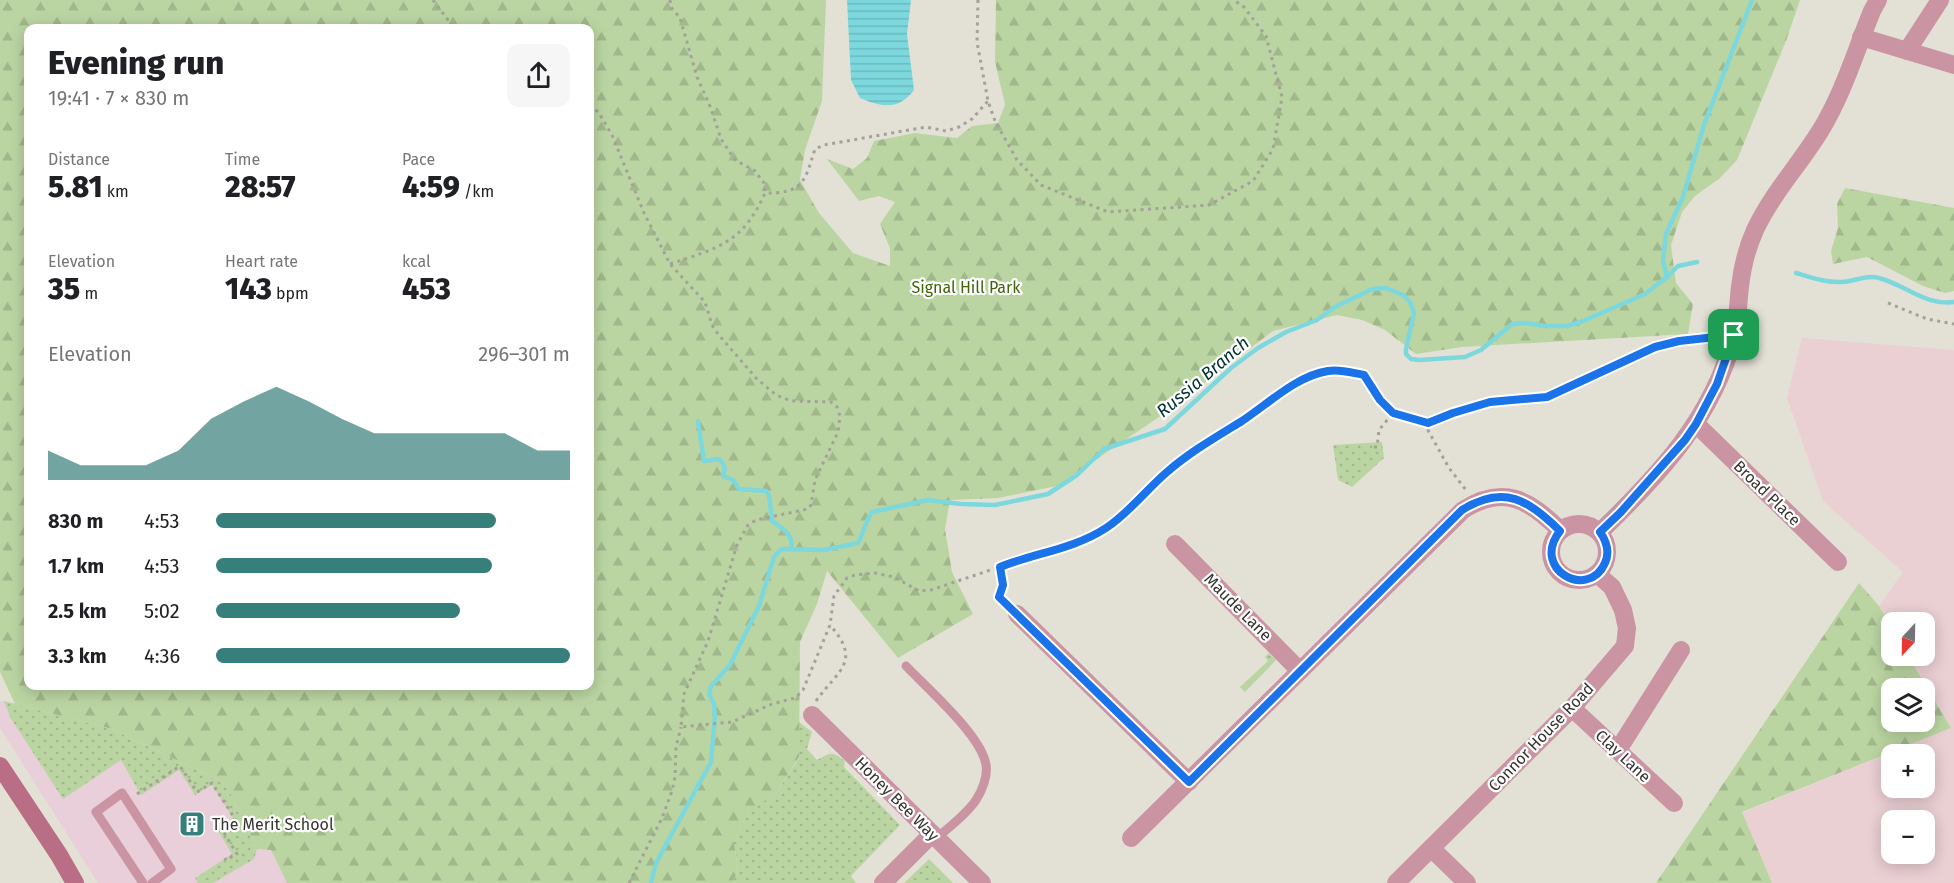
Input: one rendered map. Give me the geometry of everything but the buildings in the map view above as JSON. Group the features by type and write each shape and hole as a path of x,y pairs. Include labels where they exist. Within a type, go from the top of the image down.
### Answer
{"main road":[{"path":"0,766 75,883"}],"street":[{"path":"1600,532 1685,440 1717,384 1734,335 1742,273 1754,232 1778,189 1821,130 1836,104 1861,37 1878,0"},
{"path":"1907,51 1940,0"},
{"path":"1861,37 1954,65"},
{"name":"Broad Place","path":"1696,424 1838,562"},
{"path":"1131,838 1462,510 1475,502 1495,497 1520,500 1533,506 1560,531"},
{"path":"1576,524 1593,527 1600,532 1605,540 1607,558 1597,574 1589,579 1579,580 1561,573 1551,557 1554,538 1560,531 1576,524"},
{"name":"Maude Lane","path":"1175,544 1300,671"},
{"name":"Connor House Road","path":"1396,883 1572,708 1625,646 1627,628 1623,610 1612,587 1597,574"},
{"path":"1017,614 1189,782"},
{"path":"1618,750 1681,650"},
{"name":"Honey Bee Way","path":"814,708 934,836 982,883"},
{"name":"Clay Lane","path":"1572,708 1674,803"},
{"path":"884,883 934,836"},
{"path":"1431,848 1467,883"}],"lane":[{"path":"906,666 979,745 987,768 976,801 934,836"},
{"path":"143,883 96,812 122,793 171,869 152,883"}],"path":[{"path":"433,0 451,24"},
{"path":"670,0 671,7 681,18 697,77 721,139 735,160 755,171 764,183 765,193 750,218 727,244 670,264"},
{"path":"978,0 977,42 988,101 995,121 1017,160 1041,185 1108,212 1209,205 1253,181 1273,149 1282,97 1266,36 1244,7 1234,0"},
{"path":"765,193 781,193 806,179 815,149 824,145 926,127 946,131 959,127 972,119 988,101"},
{"path":"594,108 600,113 612,135 644,213 670,264 698,292 718,334 756,378 776,395 809,403 831,402 837,407 840,416 837,432 815,480 811,505 808,509 766,518 748,525 737,545 708,641 684,694 672,792 662,818 629,883"},
{"path":"1888,303 1927,319 1954,324"},
{"path":"681,727 725,724 772,704 795,698 802,690 830,625 834,596 847,578 875,573 894,577 919,591 931,590 1032,556 1054,551 1095,535 1108,527 1190,453 1301,381 1326,371 1339,370 1364,375 1380,400 1393,413 1424,423 1490,402 1547,397 1655,347 1679,341 1734,335"},
{"path":"1374,447 1377,447 1379,430 1393,413"},
{"path":"1424,423 1449,468 1475,502"},
{"path":"1000,567 1003,585 999,597 1017,614"},
{"path":"814,708 842,669 848,655 830,625"},
{"path":"137,794 180,766 197,792 212,783 235,819 221,828 237,854 226,860 225,858"}],"shaded area":[{"path":"1802,338 1954,350 1954,883 1772,883 1742,813 1881,756 1881,798 1935,798 1935,744 1912,744 1951,728 1935,701 1935,678 1921,678 1914,666 1935,666 1935,612 1882,612 1879,606 1903,572 1823,501 1787,398"},
{"path":"0,701 114,730 226,784 257,849 271,850 287,883 98,883 0,728"}],"green space":[{"name":"Signal Hill Park","path":"0,0 826,0 822,101 805,150 800,180 819,213 853,253 890,266 890,248 880,224 895,202 879,196 859,201 827,159 853,169 867,158 874,141 915,133 957,138 972,126 998,123 1005,104 995,62 996,0 1800,0 1786,41 1737,160 1720,178 1695,196 1682,212 1671,245 1676,283 1693,304 1688,334 1462,347 1416,354 1385,330 1362,320 1337,315 1273,331 1165,413 1057,486 998,498 950,500 945,529 952,572 973,614 898,658 827,571 817,604 800,642 799,757 775,795 750,809 734,842 738,871 732,883 287,883 271,850 257,849 226,784 112,729 15,704 0,672"},
{"path":"1845,188 1954,208 1954,291 1945,293 1923,286 1867,257 1833,264 1831,251 1838,228 1837,204"},
{"path":"1382,442 1384,458 1352,487 1338,480 1333,445"},
{"path":"1859,583 1882,612 1881,666 1914,666 1921,678 1881,678 1881,732 1935,732 1935,701 1951,728 1911,744 1881,744 1881,756 1742,812 1772,883 1656,883"},
{"path":"1269,653 1276,660 1245,692 1240,687 1268,661 1265,657"},
{"path":"4,701 112,729 226,784 257,849 254,859 213,883 198,883 195,878 232,854 217,829 233,818 212,785 195,795 179,770 141,795 121,760 63,799 10,717"},
{"path":"799,722 812,732 807,749 817,760 831,754 845,761 844,767 900,825 851,876 856,883 732,883 738,871 734,842 750,808 775,795 799,758"},
{"path":"929,859 953,883 904,883"}],"water":[{"path":"847,0 911,0 907,34 914,90 902,101 883,105 860,98 851,80"}],"waterway":[{"path":"1667,277 1663,261 1666,234 1683,197 1704,125 1752,0"},
{"name":"Russia Branch","path":"651,883 656,863 711,762 715,717 714,704 709,694 711,686 730,665 759,606 774,557 781,549 824,550 858,543 872,512 928,500 995,505 1048,494 1077,475 1104,449 1165,429 1231,368 1258,348 1286,332 1317,320 1335,307 1372,289 1386,288 1403,295 1410,302 1414,313 1406,354 1411,359 1465,357 1481,350 1512,324 1567,326 1583,321 1645,294 1678,266 1697,262"},
{"name":"Russia Branch","path":"1796,273 1836,282 1875,277 1934,301 1954,302"},
{"path":"698,421 704,461 719,459 724,467 723,476 733,480 739,489 766,491 769,495 772,521 789,536 791,548"}],"place":[{"name":"The Merit School","path":"192,824"}],"route":[{"path":"1734,335 1717,384 1706,409 1696,424 1685,440 1600,532 1608,549 1604,567 1597,574 1589,579 1579,580 1561,573 1551,557 1554,538 1560,531 1533,506 1506,497 1475,502 1462,510 1189,782 999,597 1003,585 1000,567 1054,551 1095,535 1129,509 1148,489 1190,453 1301,381 1326,371 1339,370 1364,375 1380,400 1393,413 1428,423 1490,402 1547,397 1655,347 1679,341 1734,335"}]}
